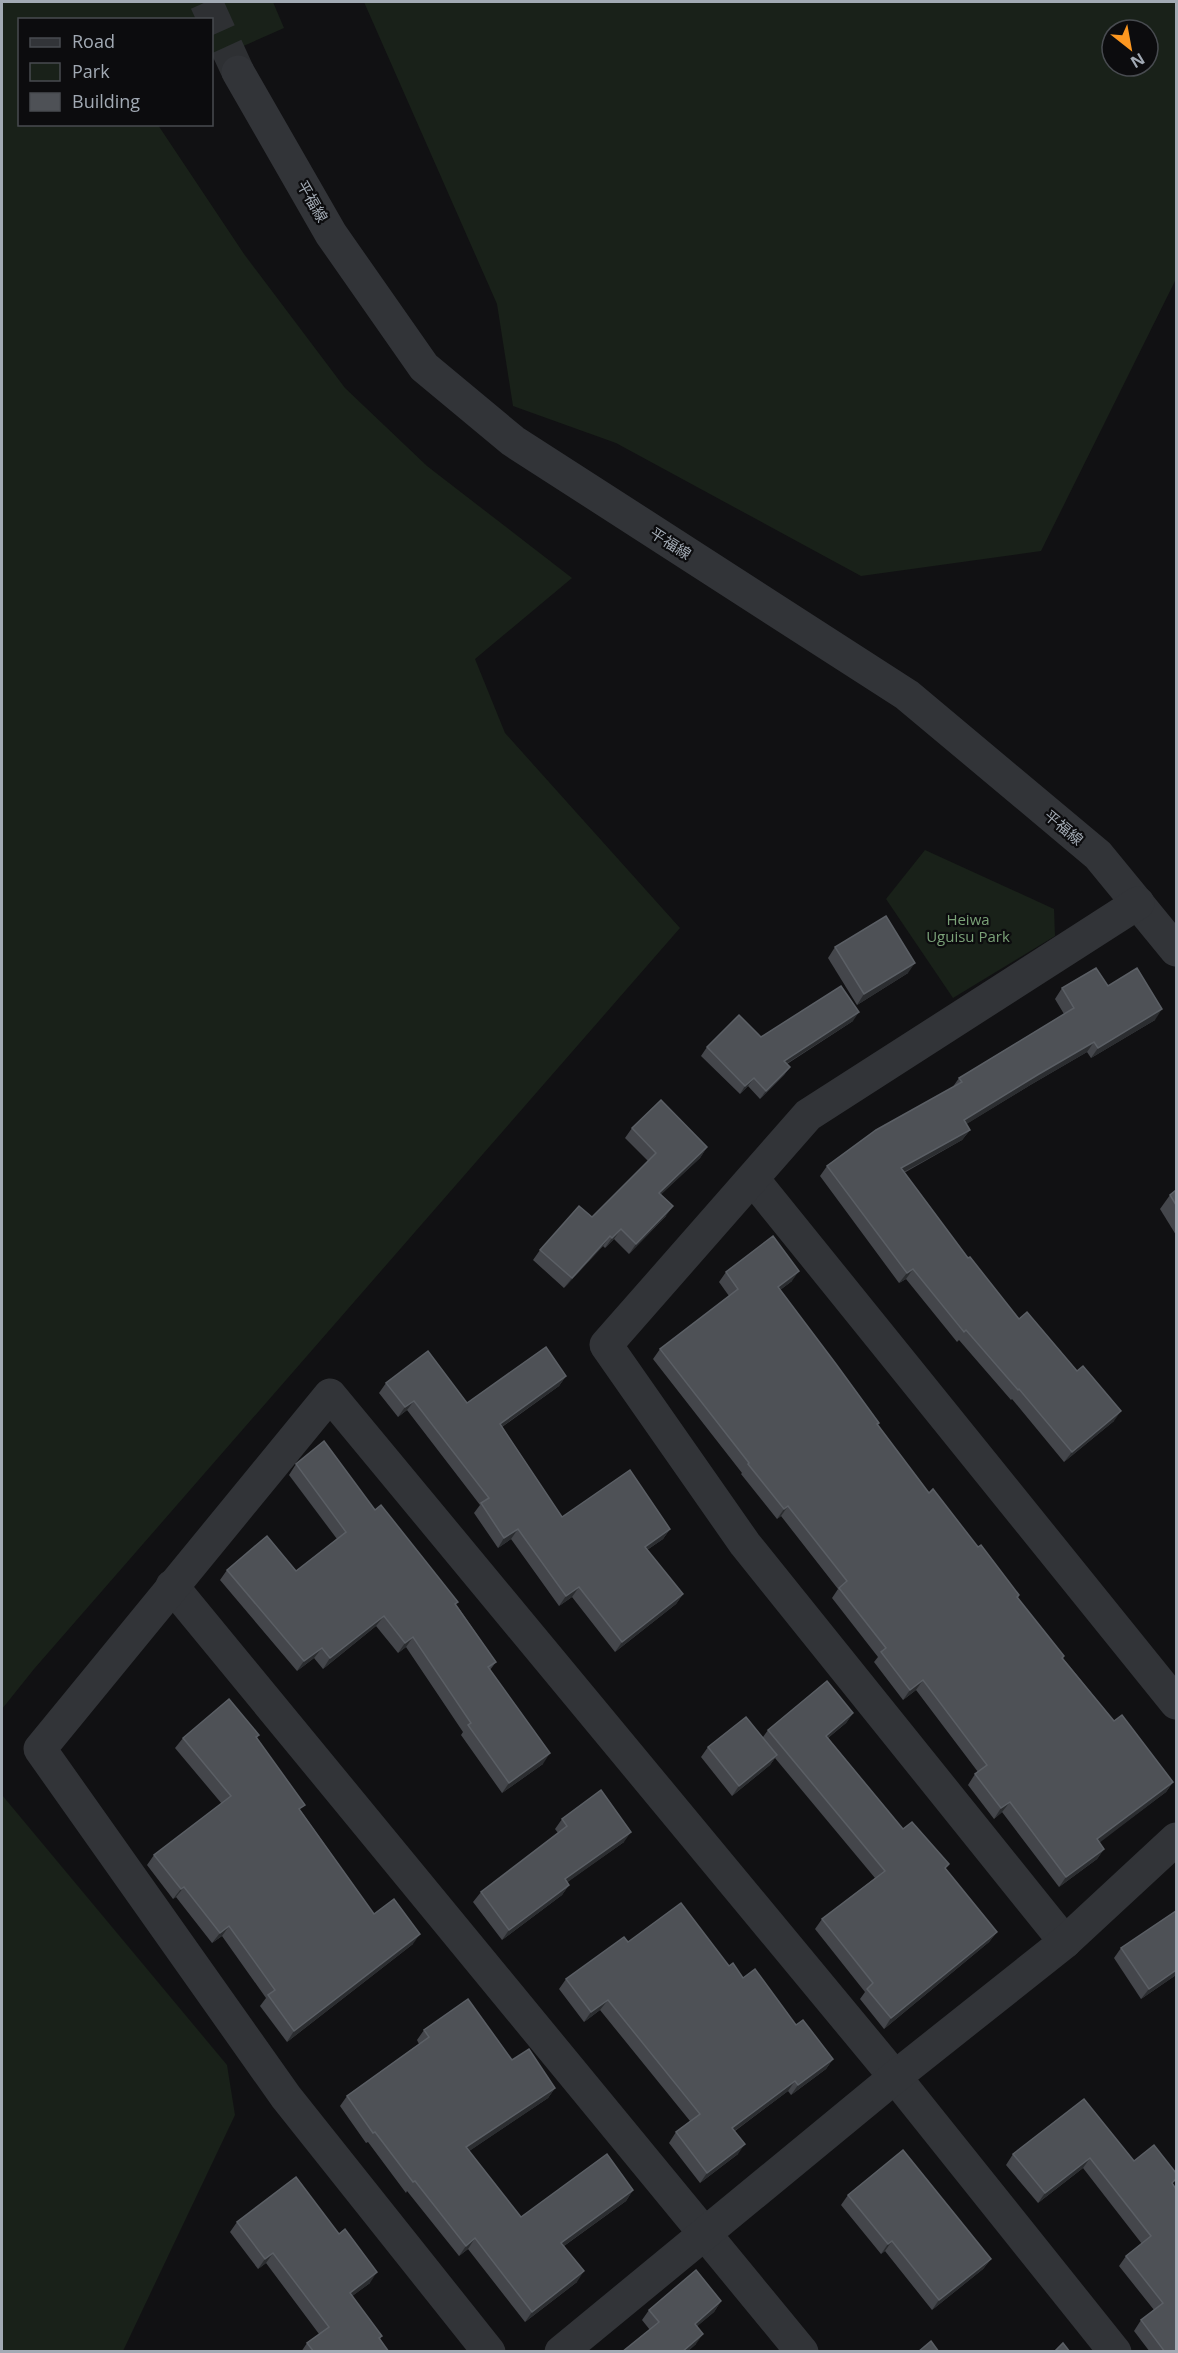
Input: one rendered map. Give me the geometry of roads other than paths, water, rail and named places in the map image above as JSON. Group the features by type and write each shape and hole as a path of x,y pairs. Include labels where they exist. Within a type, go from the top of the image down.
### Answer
{"street":[{"name":"平福線","path":"238,72 332,234 424,367 513,441 907,695 1098,855 1176,950"},
{"path":"1065,1942 745,1544 606,1345 808,1115 1137,903"},
{"path":"753,1179 1176,1703"},
{"path":"489,2352 286,2097 40,1749 330,1395 895,2077 1115,2352"},
{"path":"172,1586 706,2233 801,2352"},
{"path":"561,2352 895,2077 1065,1942 1176,1839"}],"tunnel":[{"path":"206,2 238,72"}],"park label":[{"name":"Heiwa Uguisu Park","path":"968,928"}]}
